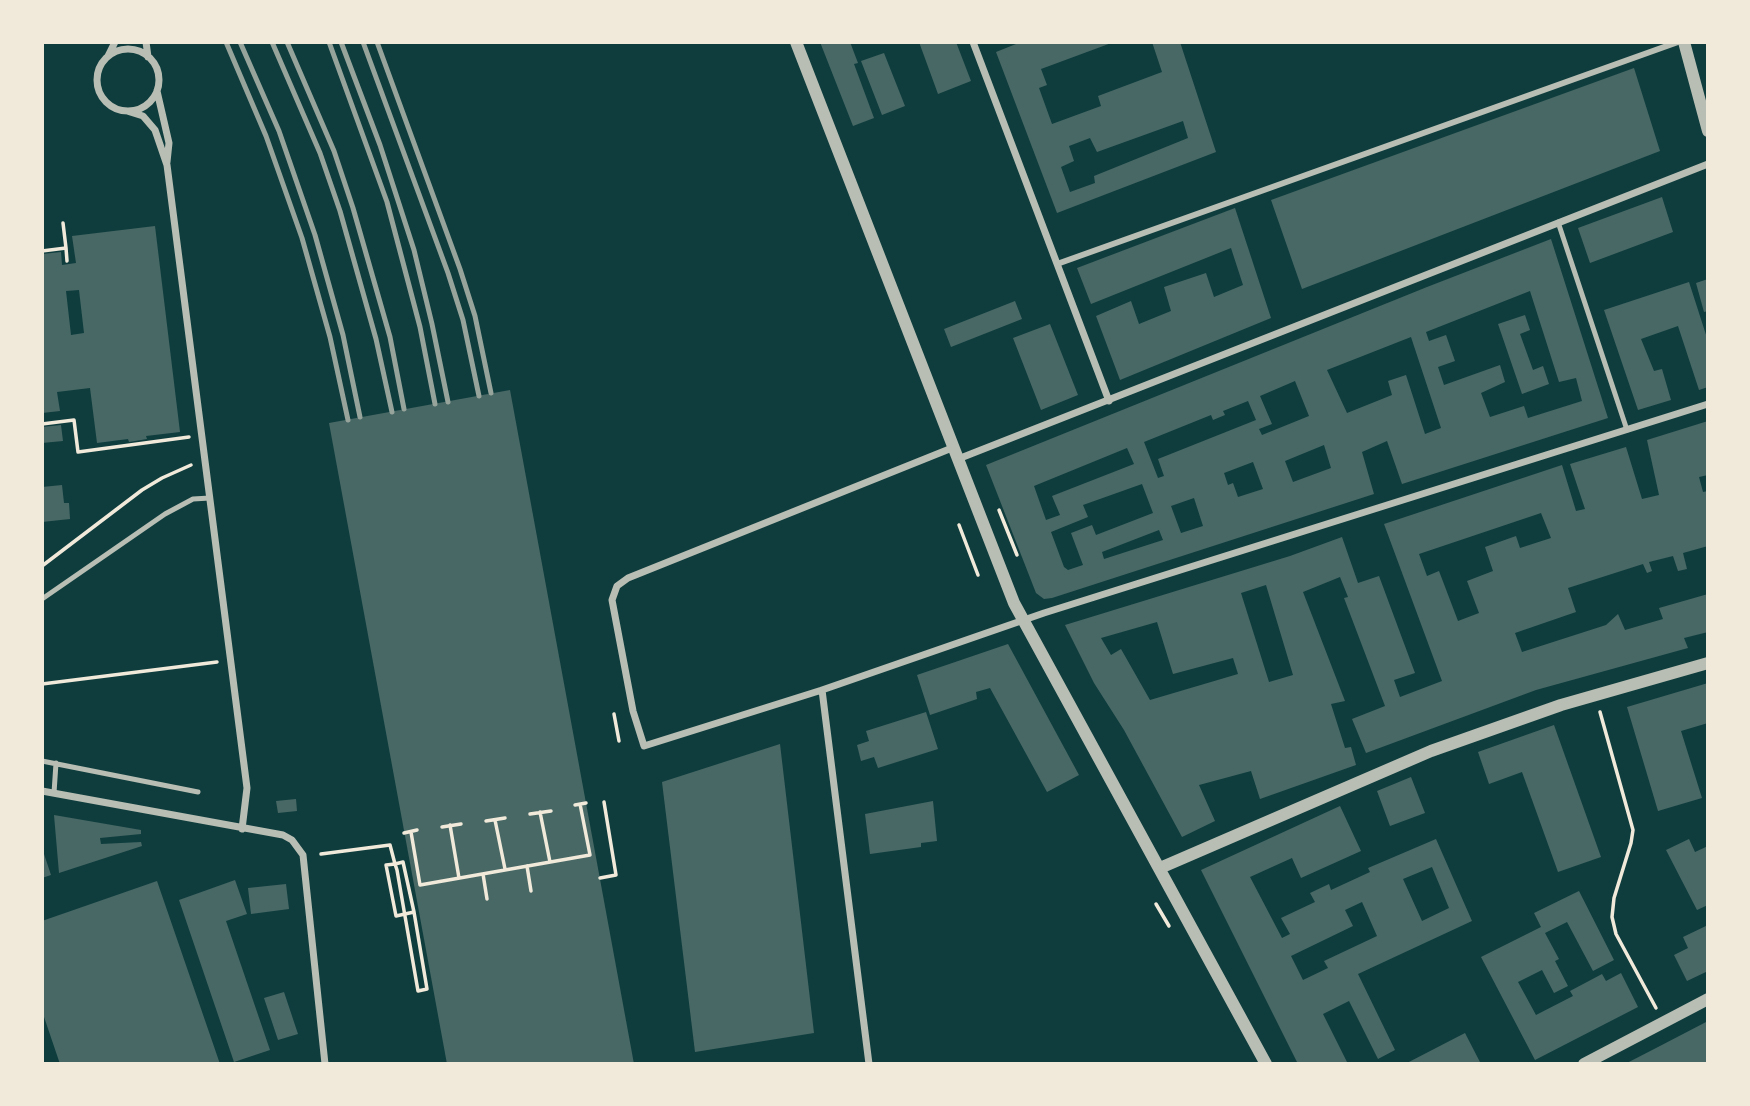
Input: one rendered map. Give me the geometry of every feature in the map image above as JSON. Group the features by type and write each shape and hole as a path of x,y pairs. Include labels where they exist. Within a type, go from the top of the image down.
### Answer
{"street":[{"path":"115,42 98,71 98,90 109,105 143,116 155,130 167,164 247,788 242,829"},
{"path":"146,42 148,57"},
{"path":"796,42 955,454 1023,621 1266,1064"},
{"path":"973,42 1109,401"},
{"path":"1057,264 1678,42"},
{"path":"1684,42 1708,131"},
{"path":"108,57 126,49 138,51 148,57 158,72 157,91 169,143 167,164"},
{"path":"127,111 146,105 157,91"},
{"path":"1708,164 1109,401 955,454 628,578 617,586 613,593 614,608 633,711 643,746 822,690 1023,621 1708,404"},
{"path":"1160,867 1431,751 1561,705 1708,663"},
{"path":"822,690 870,1064"},
{"path":"42,790 283,835 292,841 303,855 326,1064"},
{"path":"1584,1064 1708,999"}],"lane":[{"path":"1558,222 1627,430"},
{"path":"42,599 165,514 192,499 210,498"},
{"path":"42,761 198,792"},
{"path":"54,793 56,764"}],"path":[{"path":"63,223 67,261"},
{"path":"42,251 66,248"},
{"path":"42,424 74,420 78,452 202,435"},
{"path":"42,566 142,490 191,465"},
{"path":"999,510 1017,555"},
{"path":"959,525 978,575"},
{"path":"42,684 230,661"},
{"path":"1595,695 1633,830 1614,898 1612,918 1616,934 1664,1022"},
{"path":"614,714 619,741"},
{"path":"600,878 616,875 604,802"},
{"path":"411,832 420,885 590,855 580,804"},
{"path":"530,814 551,811"},
{"path":"540,812 550,862"},
{"path":"486,821 505,818"},
{"path":"495,820 505,870"},
{"path":"442,827 461,824"},
{"path":"450,825 459,878"},
{"path":"404,833 417,830"},
{"path":"321,854 390,845 395,864 418,990 427,989 414,912 403,862 395,864 386,865 396,916 414,912"},
{"path":"527,866 531,891"},
{"path":"483,874 487,899"}],"building":[{"path":"820,42 850,42 858,63 854,64 874,118 853,126"},
{"path":"919,42 956,42 971,81 938,94"},
{"path":"1021,42 1114,42 1041,69 1047,85 1039,88 1052,124 1101,106 1098,96 1162,72 1152,42 1180,42 1216,152 1057,213 996,52","holes":["1183,121 1188,138 1094,176 1095,183 1070,192 1061,167 1074,161 1069,146 1090,138 1097,152"]},
{"path":"884,53 905,106 882,115 861,61"},
{"path":"1634,68 1660,151 1302,289 1271,200"},
{"path":"1662,197 1673,232 1590,263 1578,228"},
{"path":"1235,208 1271,318 1120,380 1096,316 1131,301 1139,324 1171,311 1164,287 1206,273 1214,297 1243,285 1231,248 1091,304 1077,268"},
{"path":"155,226 180,432 146,436 147,439 129,442 128,439 97,443 90,388 57,392 60,411 42,413 42,254 61,252 62,265 76,263 72,236","holes":["79,290 84,333 71,335 66,291"]},
{"path":"1551,239 1608,418 1402,484 1387,441 1362,452 1374,494 1052,598 1044,599 1036,593 986,465","holes":["1530,291 1559,382 1576,378 1582,401 1528,418 1524,406 1490,417 1481,393 1505,382 1500,365 1444,385 1438,367 1455,361 1446,335 1429,341 1426,332","1411,337 1441,428 1425,434 1406,375 1388,381 1392,395 1347,413 1327,370","1295,381 1309,416 1262,435 1259,429 1272,424 1260,396","1248,401 1256,420 1158,459 1164,476 1158,478 1144,442 1211,415 1213,420 1225,415 1223,411","1324,445 1331,468 1293,482 1285,461","1127,448 1134,464 1052,496 1060,515 1046,520 1034,486","1253,462 1263,489 1238,497 1233,483 1228,485 1224,473","1142,484 1153,513 1096,535 1092,525 1071,533 1083,565 1068,570 1064,567 1051,532 1088,517 1083,505","1194,498 1203,526 1181,533 1171,506","1159,530 1163,540 1104,559 1102,552"]},
{"path":"1708,279 1708,311 1704,312 1696,283"},
{"path":"1689,282 1708,341 1708,387 1699,390 1678,326 1641,339 1654,371 1662,369 1671,400 1638,410 1604,310"},
{"path":"1015,301 1022,319 951,347 944,329"},
{"path":"1525,315 1530,330 1520,334 1533,370 1543,366 1549,384 1522,394 1498,324"},
{"path":"1050,324 1078,395 1041,410 1013,338"},
{"path":"510,390 634,1064 447,1064 329,423"},
{"path":"1708,421 1708,475 1699,477 1703,492 1708,491 1708,546 1683,553 1687,569 1678,571 1673,556 1649,562 1652,571 1647,573 1643,564 1568,588 1576,612 1515,633 1522,652 1606,625 1618,614 1625,630 1663,619 1659,608 1708,594 1708,632 1684,638 1688,648 1536,690 1366,753 1352,719 1385,706 1344,598 1348,597 1340,577 1303,592 1345,701 1331,704 1345,748 1351,747 1356,765 1260,799 1251,771 1199,785 1215,821 1182,837 1124,730 1094,683 1065,625 1290,556 1342,537 1358,583 1379,576 1415,673 1394,680 1400,697 1442,681 1384,524 1562,465 1576,511 1585,509 1570,464 1626,447 1642,499 1659,495 1647,440","holes":["1541,513 1551,538 1520,548 1516,536 1485,547 1493,571 1467,581 1479,613 1458,621 1439,571 1427,576 1419,554","1266,585 1293,675 1269,682 1241,593","1157,622 1173,674 1233,658 1238,674 1150,700 1121,649 1111,655 1101,638"]},
{"path":"61,425 63,441 42,443 42,427"},
{"path":"62,485 64,503 69,503 70,519 42,522 42,487"},
{"path":"1008,644 1079,775 1047,792 990,688 976,692 977,699 930,715 917,675"},
{"path":"1708,683 1708,723 1681,731 1702,798 1658,811 1627,707"},
{"path":"926,712 938,749 878,768 874,757 861,761 857,745 869,741 866,731"},
{"path":"1554,725 1601,857 1558,872 1522,772 1489,784 1478,752"},
{"path":"780,744 814,1033 695,1052 662,782"},
{"path":"1411,777 1425,813 1390,826 1377,791"},
{"path":"296,799 297,811 278,813 276,801"},
{"path":"933,801 937,841 921,843 921,847 870,854 865,814"},
{"path":"1340,806 1361,851 1301,878 1292,858 1250,877 1282,938 1290,934 1281,918 1315,902 1310,893 1329,884 1331,890 1370,872 1368,868 1436,839 1472,921 1358,974 1395,1050 1378,1059 1349,1001 1323,1014 1348,1064 1298,1064 1201,870","holes":["1432,867 1449,908 1422,921 1403,879","1362,902 1377,936 1324,961 1328,968 1303,980 1291,956 1353,926 1345,910"]},
{"path":"54,815 141,830 141,834 100,838 101,844 141,842 142,846 59,873"},
{"path":"1689,839 1695,852 1708,846 1708,905 1697,910 1666,850"},
{"path":"42,848 51,875 42,878"},
{"path":"235,880 247,914 226,921 270,1050 234,1062 179,900"},
{"path":"157,881 220,1064 60,1064 42,1011 42,921"},
{"path":"286,884 289,909 251,914 248,888"},
{"path":"1579,891 1614,960 1593,971 1567,922 1545,933 1559,959 1555,961 1568,986 1554,993 1542,970 1518,982 1536,1015 1573,996 1570,991 1602,974 1606,981 1621,973 1638,1007 1535,1060 1481,957 1541,927 1534,913"},
{"path":"1708,925 1708,971 1687,981 1674,955 1688,948 1683,937"},
{"path":"284,992 298,1034 278,1040 264,998"},
{"path":"1708,1021 1708,1064 1625,1064 1658,1047"},
{"path":"1465,1033 1481,1064 1405,1064"}],"railway":[{"path":"226,42 266,136 302,238 330,337 348,420"},
{"path":"240,42 279,131 315,235 343,335 360,417"},
{"path":"272,42 320,153 340,211 376,339 392,412"},
{"path":"287,42 334,151 353,208 390,337 404,409"},
{"path":"329,42 387,202 420,327 435,404"},
{"path":"341,42 380,145 414,250 448,402"},
{"path":"363,42 448,273 463,320 479,396"},
{"path":"377,42 460,269 475,316 491,393"}]}
